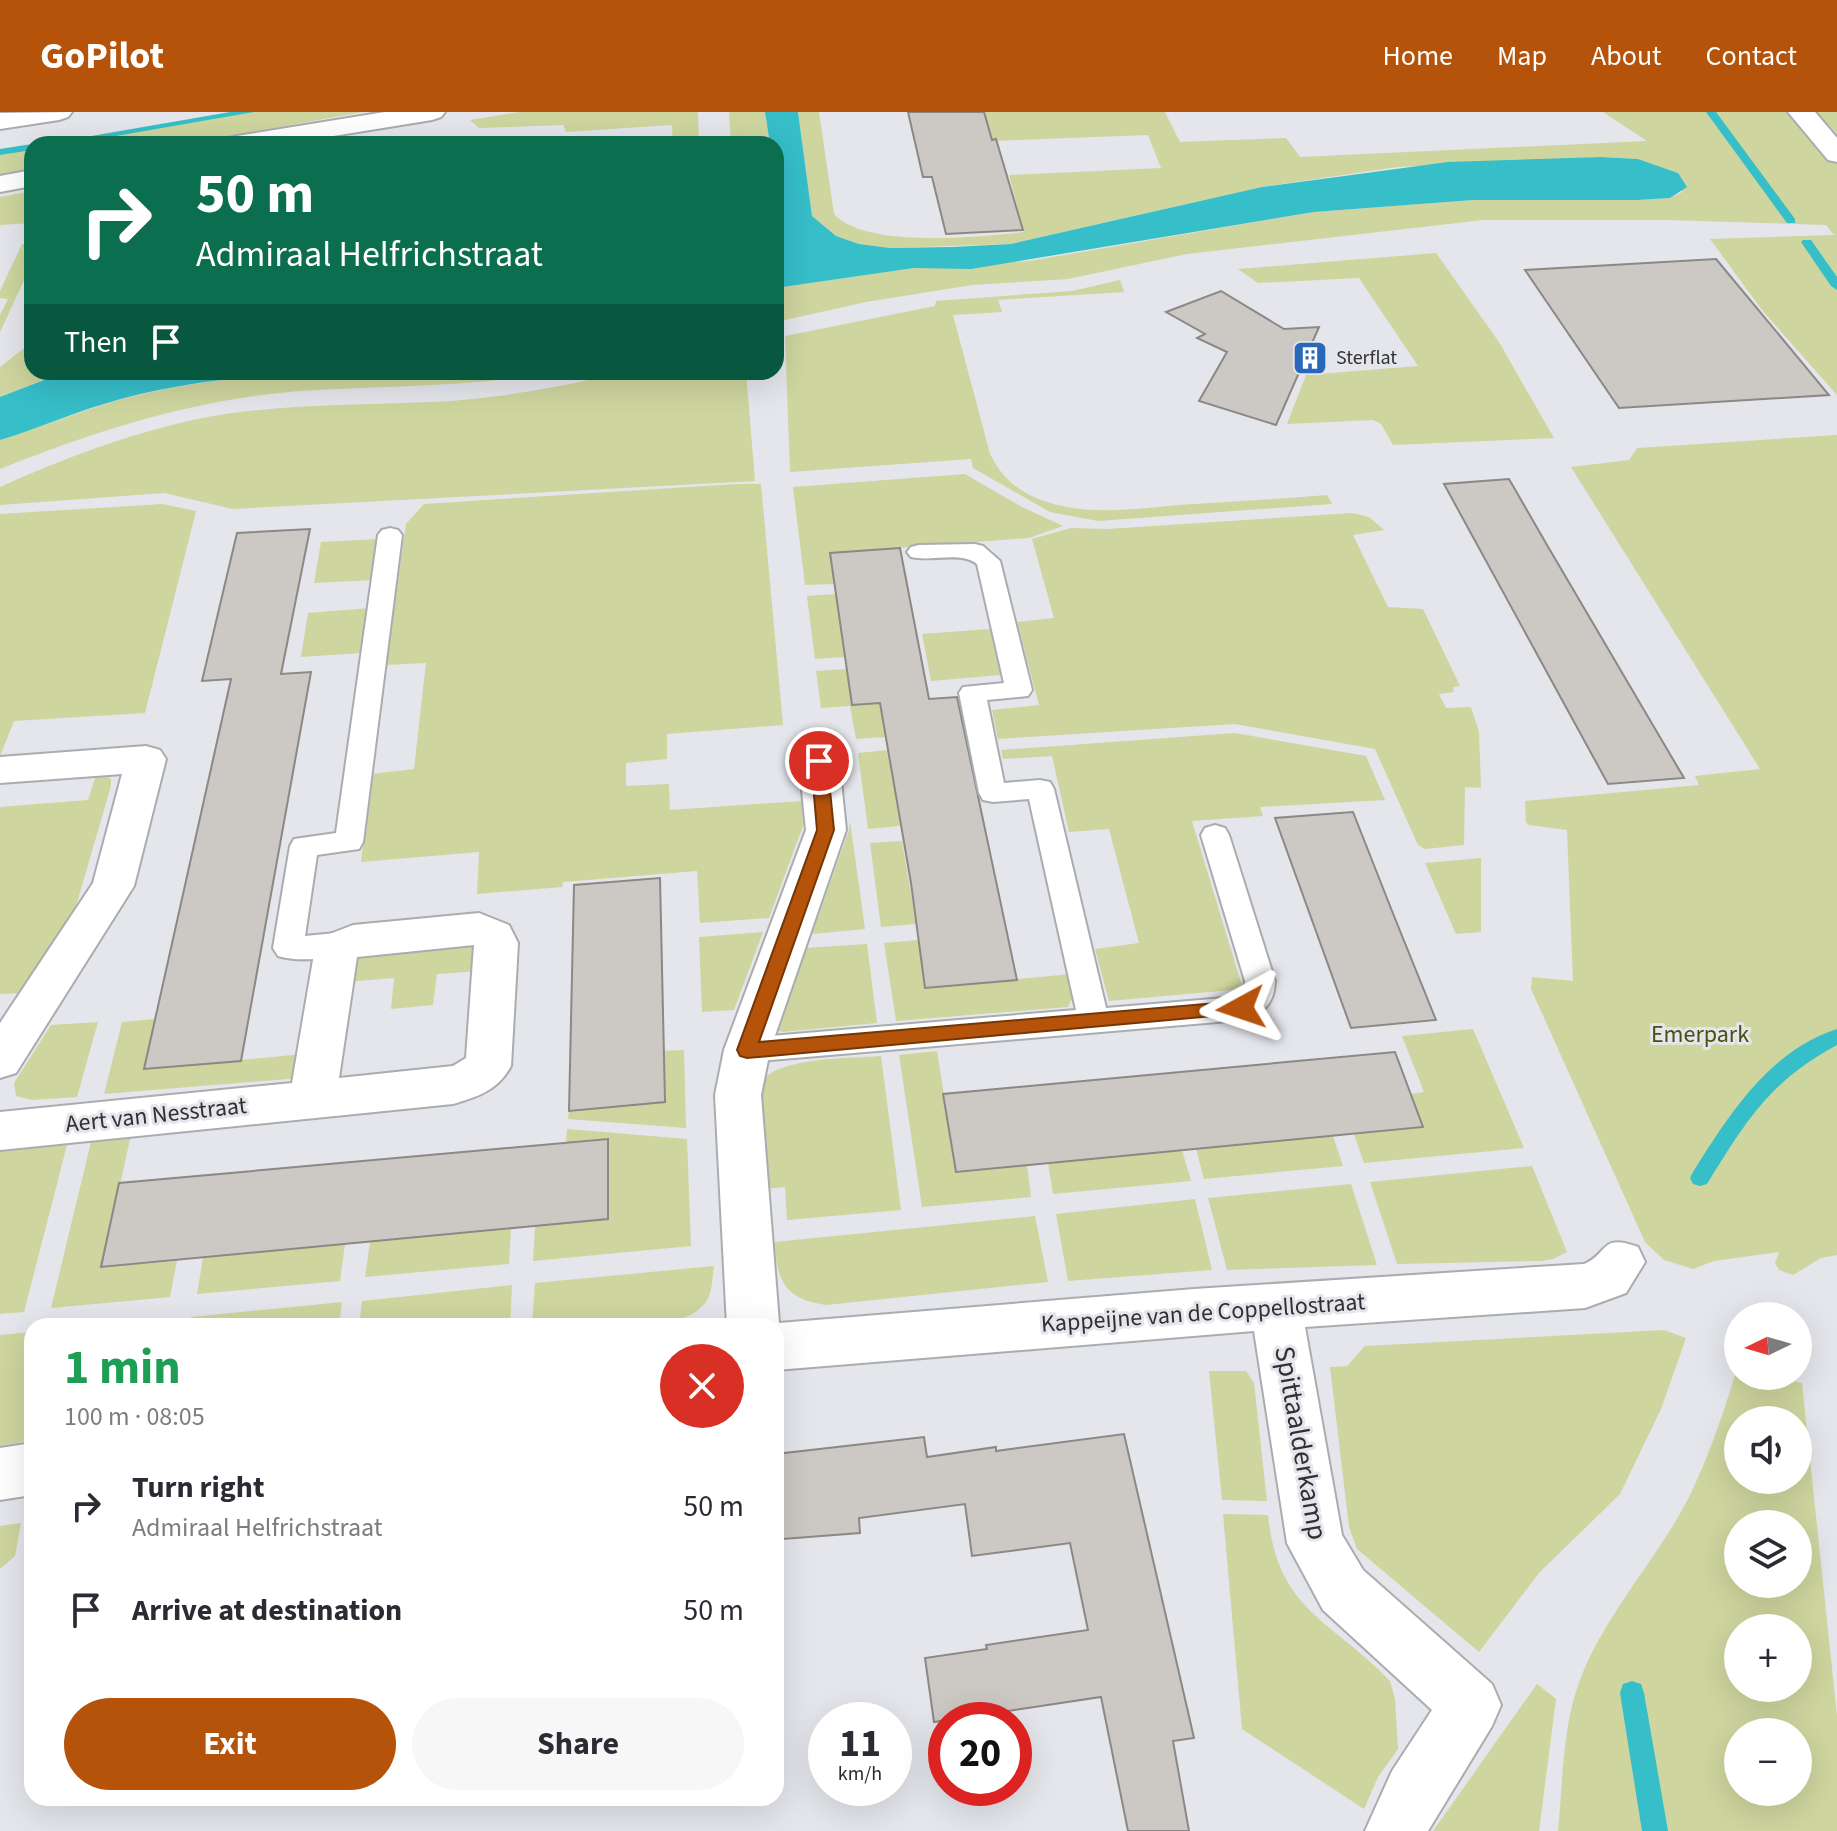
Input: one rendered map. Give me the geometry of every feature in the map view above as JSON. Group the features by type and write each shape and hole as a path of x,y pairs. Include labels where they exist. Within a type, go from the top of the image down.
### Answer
{"street":[{"path":"0,121 59,112"},
{"path":"286,136 432,112"},
{"path":"1801,112 1837,154"},
{"path":"0,184 24,180"},
{"path":"0,770 146,759 113,886 0,1060"},
{"path":"752,1318 738,1095 747,1050 826,830 819,761"},
{"name":"Aert van Nesstraat","path":"0,1131 461,1084 488,1066 494,936 479,929 346,943"},
{"path":"312,1099 334,953 346,943"},
{"name":"Kappeijne van de Coppellostraat","path":"784,1346 1276,1306 1585,1286 1608,1277 1620,1262"},
{"name":"Spittaalderkamp","path":"1276,1306 1315,1543 1343,1590 1471,1705 1414,1793 1396,1831"},
{"path":"0,1474 24,1470"}],"lane":[{"path":"346,943 288,948 304,846 349,842 390,535"},
{"path":"919,552 975,551 988,561 1019,690 972,693 993,793 1040,789 1094,1020"},
{"path":"747,1050 1241,1008 1259,998 1260,981 1215,835"}],"green space":[{"path":"251,112 363,112 229,136 106,136"},
{"path":"519,112 698,112 699,136 673,136 672,125 566,132 563,125 479,128 470,120"},
{"path":"729,112 765,112 769,136 730,136"},
{"path":"798,112 819,112 834,214 849,225 871,232 952,238 1024,232 1009,175 1161,168 1148,135 992,141 984,112 1165,112 1180,142 1286,138 1300,157 1647,141 1603,112 1837,112 1837,395 1762,310 1710,239 1834,235 1826,225 1667,220 1483,220 1187,254 1068,279 972,285 866,302 784,320 784,287 914,268 1029,261 1314,212 1473,200 1638,200 1670,198 1682,192 1678,173 1638,159 1600,157 1398,167 1262,187 1011,244 890,248 859,244 836,236 812,216"},
{"path":"24,150 24,172 0,177 0,154"},
{"path":"24,192 24,224 0,225 0,197"},
{"path":"24,244 24,280 0,332 0,315 8,299 0,298 0,291"},
{"path":"1436,253 1499,342 1554,438 1393,445 1381,424 1373,420 1287,424 1306,375 1418,366 1359,278 1258,283 1238,269"},
{"path":"1120,280 1124,292 998,300 1002,312 953,315 990,454 1006,477 1019,489 1035,497 1077,509 1128,509 1327,495 1332,504 1098,521 1050,512 973,468 971,459 790,472 785,336 935,306 936,301 1072,291"},
{"path":"24,348 24,380 44,380 0,397 0,367"},
{"path":"226,380 490,380 300,391 222,401 110,429 0,469 0,440 120,400"},
{"path":"586,380 747,380 755,481 233,509 164,493 0,505 0,487 53,464 163,427 219,415 272,409 481,398"},
{"name":"Emerpark","path":"1837,435 1837,1255 1821,1258 1793,1275 1779,1270 1775,1263 1779,1252 1714,1261 1693,1269 1664,1260 1645,1242 1531,989 1532,977 1573,981 1567,830 1529,825 1526,822 1525,801 1699,785 1695,776 1760,769 1571,467 1629,460 1637,448"},
{"path":"965,474 1022,507 1063,526 1029,538 831,553 834,584 805,585 793,487"},
{"path":"761,484 783,725 667,734 667,759 626,763 626,786 669,784 670,810 802,801 803,826 769,918 700,923 697,871 563,882 562,887 477,894 479,852 361,862 372,774 414,769 426,663 386,665 406,524 424,504"},
{"path":"162,504 196,511 145,713 14,721 0,756 0,514"},
{"path":"1352,513 1369,517 1384,530 1353,535 1388,607 1423,609 1460,686 1453,687 1454,692 1439,694 1446,708 1471,707 1479,732 1481,788 1465,787 1464,845 1425,849 1418,845 1375,749 1235,724 998,739 992,710 1039,705 1017,622 1054,618 1032,539 1071,528 1107,529"},
{"path":"379,539 373,580 314,583 321,542"},
{"path":"836,594 845,657 815,659 807,596"},
{"path":"370,608 361,653 301,657 308,613"},
{"path":"990,629 1001,675 931,681 922,634"},
{"path":"847,669 852,705 880,703 885,737 856,739 850,706 821,708 816,671"},
{"path":"1235,733 1366,756 1385,800 1260,807 1263,816 1192,821 1243,989 1109,1001 1095,949 1139,943 1109,829 1069,832 1052,756 1003,759 1001,750"},
{"path":"888,750 900,826 868,829 858,753"},
{"path":"101,773 111,779 111,786 76,906 21,993 0,994 0,807 88,800 96,775"},
{"path":"850,821 865,929 812,934 849,830"},
{"path":"902,841 916,924 881,927 870,843"},
{"path":"1481,858 1481,932 1456,934 1425,863"},
{"path":"763,932 734,1010 702,1012 699,937"},
{"path":"481,940 478,971 437,974 433,1005 391,1009 394,978 345,982 349,951"},
{"path":"918,940 926,988 1071,974 1074,994 1068,1007 896,1021 884,943"},
{"path":"867,944 877,1023 778,1030 806,948"},
{"path":"156,1019 145,1069 303,1054 300,1078 104,1094 122,1022"},
{"path":"98,1022 77,1097 32,1100 16,1096 14,1083 51,1025"},
{"path":"1473,1029 1524,1148 1364,1163 1354,1134 1423,1127 1411,1094 1424,1092 1402,1036"},
{"path":"684,1050 686,1128 568,1119 569,1111 665,1102 664,1051"},
{"path":"937,1051 956,1172 1027,1165 1031,1197 922,1207 899,1055"},
{"path":"881,1056 901,1210 787,1220 785,1187 766,1189 759,1085 767,1076 796,1064"},
{"path":"567,1129 687,1139 691,1246 533,1261 535,1226 608,1219 608,1139 566,1143"},
{"path":"1333,1136 1343,1166 1204,1179 1196,1149"},
{"path":"130,1139 102,1267 177,1261 170,1297 51,1308 91,1142"},
{"path":"67,1145 24,1312 0,1314 0,1150"},
{"path":"1182,1150 1191,1181 1053,1194 1048,1163"},
{"path":"1532,1166 1567,1252 1541,1261 1397,1264 1370,1182"},
{"path":"1351,1184 1377,1265 1227,1270 1208,1198"},
{"path":"1195,1199 1212,1270 1068,1281 1056,1214"},
{"path":"1035,1216 1048,1282 826,1305 800,1298 785,1286 774,1242"},
{"path":"511,1229 509,1264 365,1277 370,1242"},
{"path":"345,1244 340,1281 197,1294 203,1258"},
{"path":"714,1266 706,1302 693,1314 682,1318 533,1318 535,1283"},
{"path":"512,1285 510,1318 360,1318 362,1301"},
{"path":"342,1302 340,1318 191,1317"},
{"path":"1664,1330 1686,1338 1661,1409 1620,1494 1539,1573 1479,1652 1357,1549 1349,1527 1330,1367 1347,1366 1365,1346"},
{"path":"24,1333 24,1442 0,1446 0,1335"},
{"path":"1209,1371 1246,1371 1254,1383 1267,1501 1222,1500"},
{"path":"1730,1390 1803,1390 1804,1406 1725,1406"},
{"path":"1724,1408 1724,1494 1812,1494 1812,1478 1837,1716 1837,1831 1558,1831 1566,1736 1580,1680 1602,1633 1689,1497"},
{"path":"1223,1514 1268,1515 1274,1547 1295,1594 1390,1681 1395,1699 1398,1749 1378,1777 1364,1809 1242,1729"},
{"path":"21,1523 15,1556 0,1569 0,1526"},
{"path":"1537,1684 1556,1699 1539,1831 1433,1831"}],"water":[{"path":"765,112 798,112 812,216 836,236 859,244 890,248 1011,244 1262,187 1448,162 1600,157 1638,159 1678,173 1687,187 1670,198 1473,200 1314,212 971,269 914,268 784,287 784,136 769,136"},
{"path":"44,380 229,380 134,396 0,440 0,397"}],"building":[{"path":"908,112 984,112 992,140 996,139 1023,230 946,234 932,177 923,177"},
{"path":"1716,259 1829,395 1619,408 1525,270"},
{"name":"Sterflat","path":"1221,291 1284,329 1319,327 1276,425 1199,401 1227,352 1197,338 1205,334 1166,312"},
{"path":"1509,479 1684,778 1608,784 1444,484"},
{"path":"310,529 281,674 311,672 241,1061 144,1069 231,679 202,681 237,533"},
{"path":"900,548 929,699 957,697 1017,980 925,988 911,883 880,703 852,705 830,553"},
{"path":"1353,812 1436,1020 1351,1028 1275,818"},
{"path":"660,878 665,1102 569,1111 574,885"},
{"path":"1395,1052 1423,1127 956,1172 943,1094"},
{"path":"608,1139 608,1219 101,1267 119,1183"},
{"path":"1124,1434 1194,1738 1173,1741 1189,1831 1128,1831 1101,1697 1032,1707 1032,1702 931,1702 925,1658 987,1649 986,1645 1088,1630 1070,1543 972,1556 965,1504 859,1518 860,1533 784,1539 784,1453 924,1437 927,1457 996,1447 996,1451"}],"waterway":[{"path":"100,136 249,112"},
{"path":"1711,112 1791,221"},
{"path":"0,152 24,148"},
{"path":"1807,242 1837,286"},
{"path":"1700,1178 1742,1111 1795,1059 1837,1036"},
{"path":"1632,1693 1655,1831"}],"place":[{"name":"Sterflat","path":"1310,358"}],"route":[{"path":"819,761 826,830 747,1050 1241,1008"}]}
